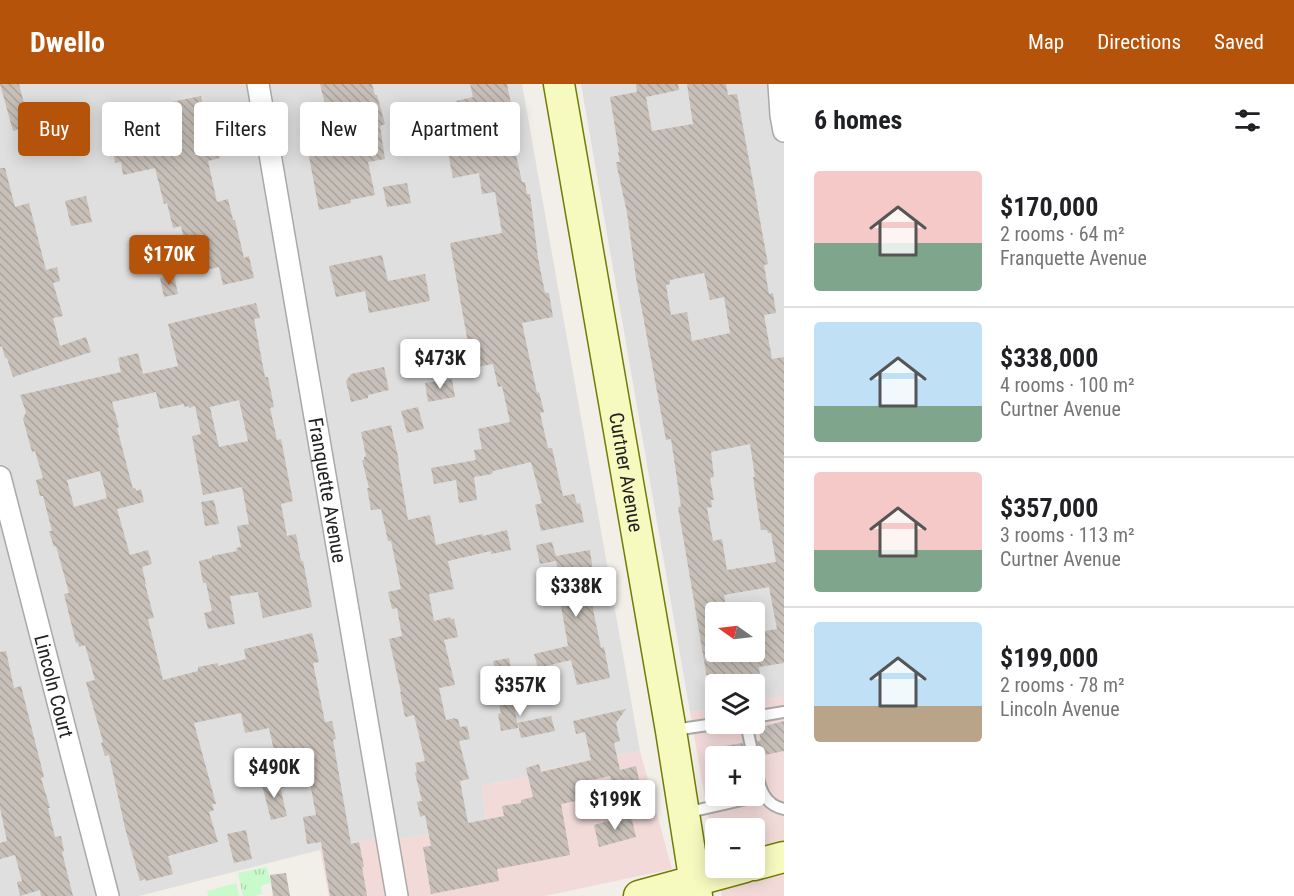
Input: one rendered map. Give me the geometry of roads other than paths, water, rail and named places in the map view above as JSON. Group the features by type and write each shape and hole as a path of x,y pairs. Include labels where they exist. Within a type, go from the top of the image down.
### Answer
{"main road":[{"name":"Curtner Avenue","path":"559,84 696,888"},
{"path":"765,862 784,857"},
{"path":"639,896 696,888 719,878"}],"street":[{"name":"Franquette Avenue","path":"258,84 397,896"},
{"path":"779,84 784,131"},
{"name":"Lincoln Court","path":"0,477 108,896"}],"lane":[{"path":"765,715 784,712"},
{"path":"671,731 705,726"},
{"path":"765,798 770,804 784,809"},
{"path":"684,813 715,806"}]}
